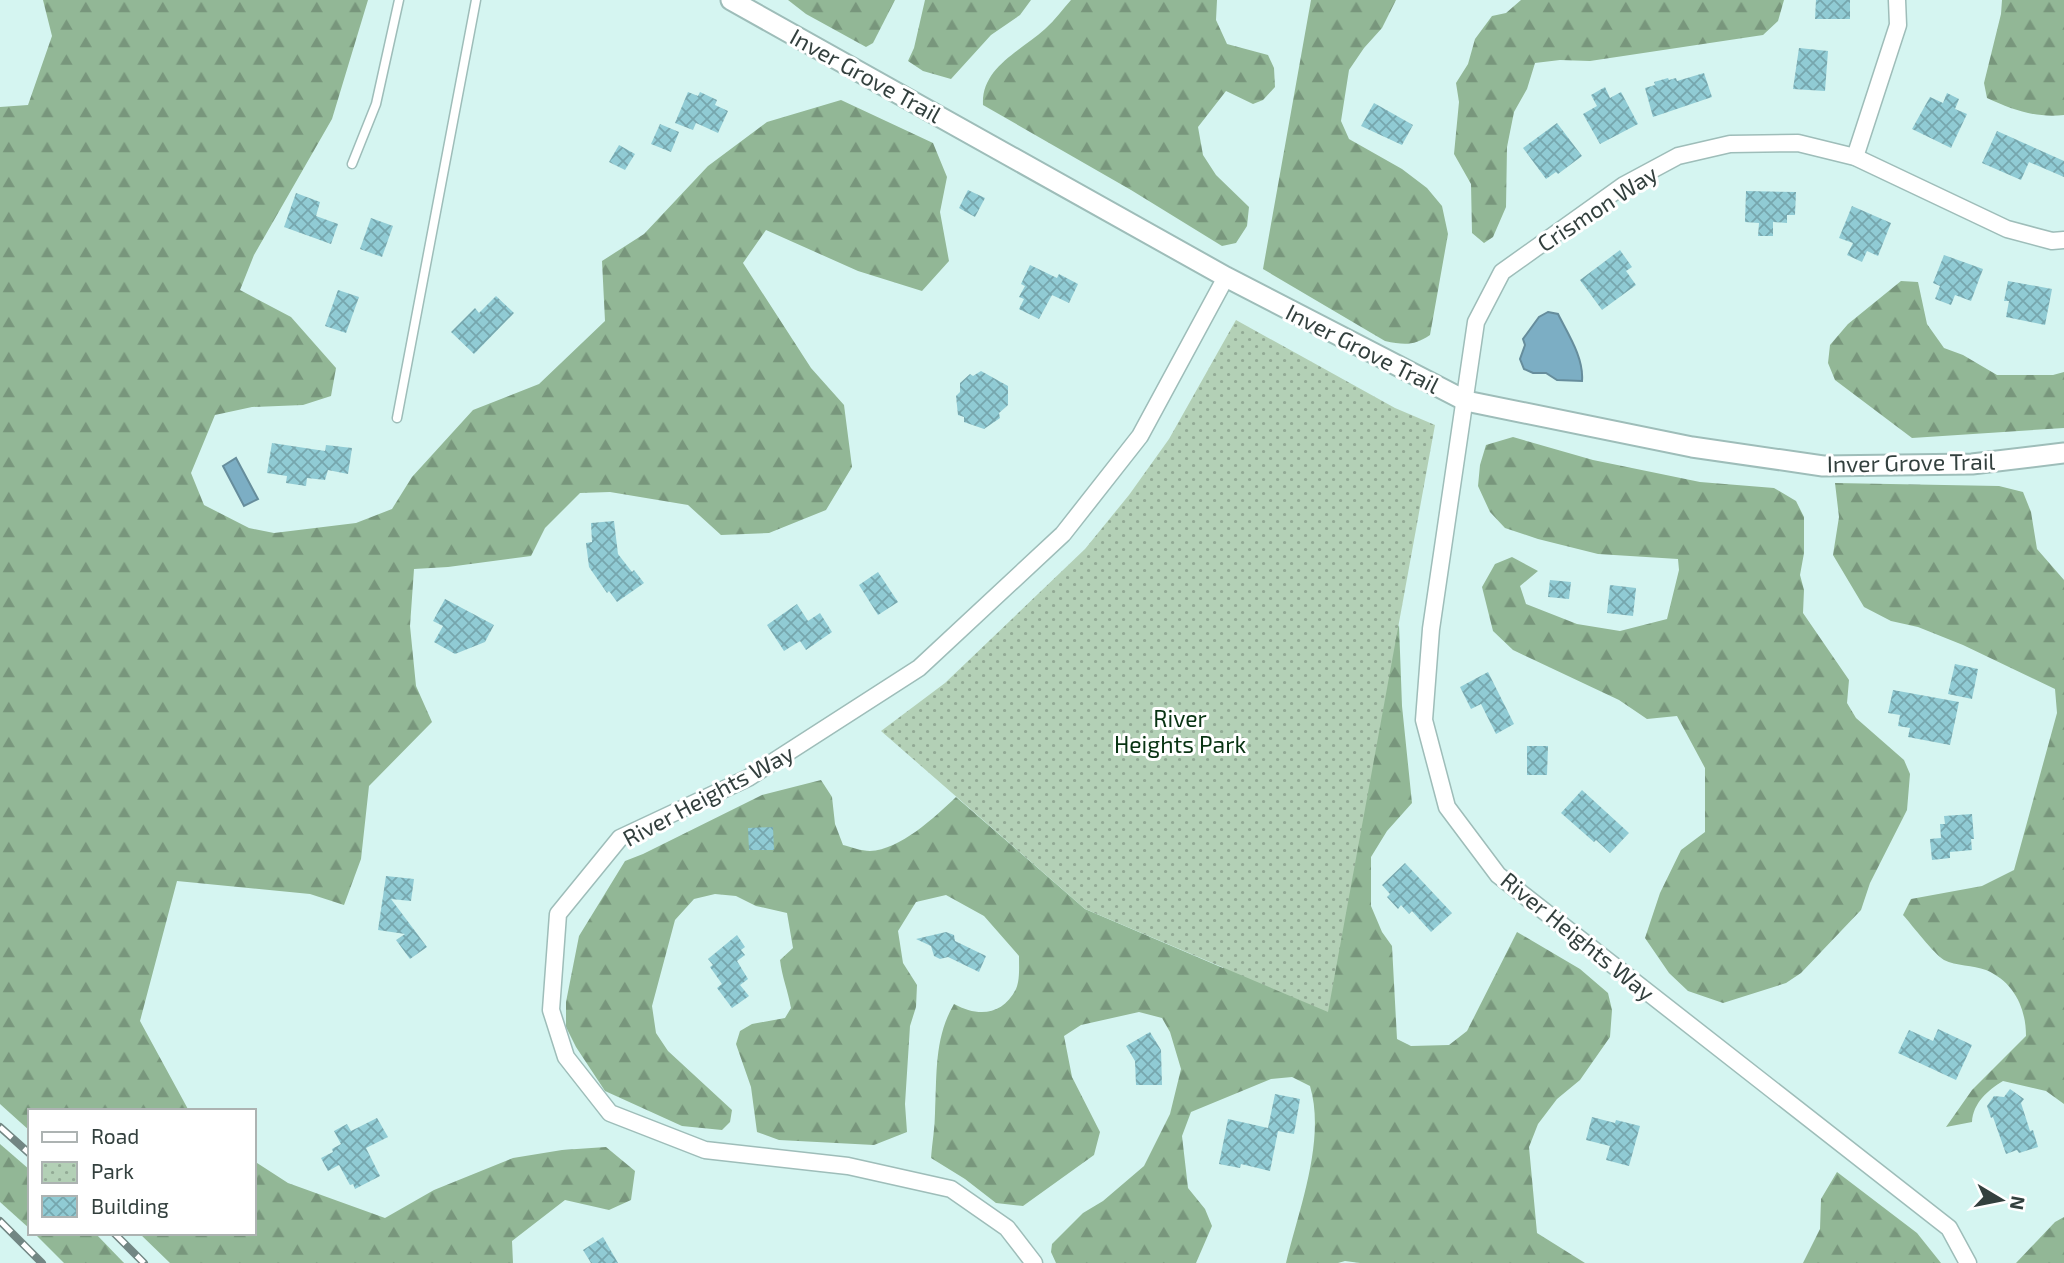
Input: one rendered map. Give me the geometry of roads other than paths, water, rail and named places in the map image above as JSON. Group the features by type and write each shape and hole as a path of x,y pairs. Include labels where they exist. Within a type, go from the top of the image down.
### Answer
{"street":[{"name":"Inver Grove Trail","path":"731,0 1226,276 1466,401 1692,447 1823,466 1972,464 2064,453"},
{"path":"1855,157 1898,25 1897,0"},
{"name":"Crismon Way","path":"1466,401 1476,322 1502,272 1624,185 1678,156 1730,144 1798,143 1855,157 2007,229 2052,241 2064,240"},
{"name":"River Heights Way","path":"1034,1263 1007,1228 951,1189 848,1166 705,1150 610,1113 566,1057 551,1010 558,914 620,838 748,778 919,668 1063,534 1140,436 1226,276"},
{"name":"River Heights Way","path":"1466,401 1431,629 1424,720 1447,807 1498,875 1949,1228 1968,1263"}],"lane":[{"path":"352,164 376,104 399,0"},
{"path":"397,418 477,0"}],"water":[{"path":"1548,312 1558,314 1571,338 1578,355 1582,381 1557,380 1546,373 1533,373 1524,369 1520,359 1525,345 1523,339 1539,317"},
{"path":"236,458 258,499 244,506 223,466"}],"railway":[{"path":"0,1127 28,1152"},
{"path":"0,1221 42,1263"},
{"path":"116,1235 144,1263"}],"park label":[{"name":"River Heights Park","path":"1180,731"}]}
